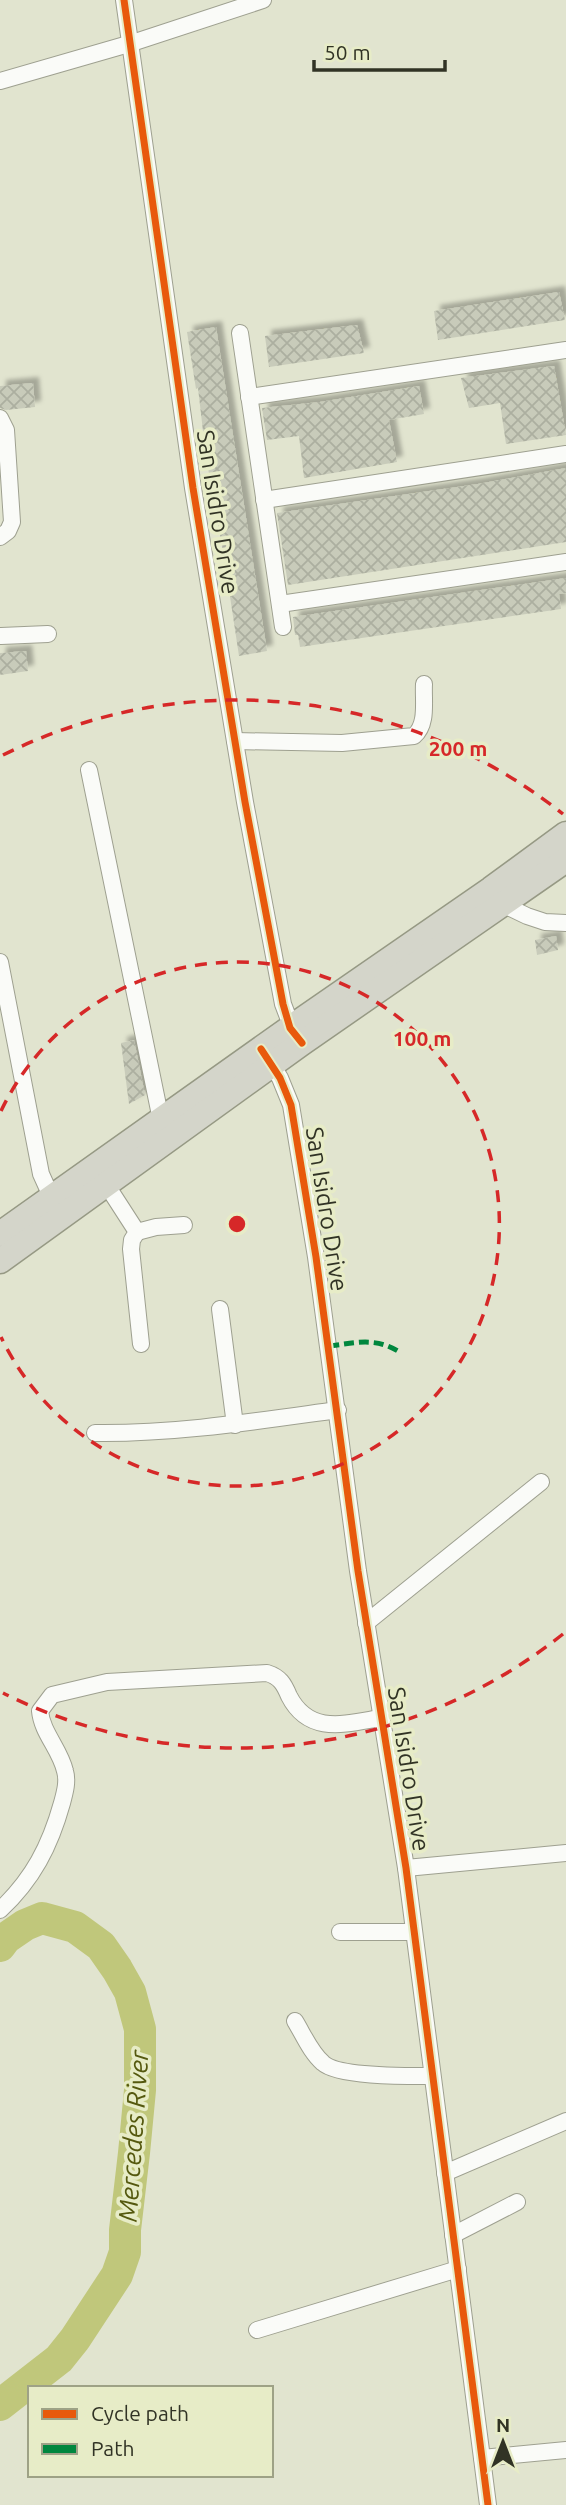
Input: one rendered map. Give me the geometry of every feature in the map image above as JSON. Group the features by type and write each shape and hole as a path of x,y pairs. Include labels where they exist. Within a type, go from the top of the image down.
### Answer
{"highway":[{"path":"0,1234 106,1184 267,1057 566,834"},
{"path":"296,1036 566,860"},
{"path":"0,1261 57,1207 161,1120 267,1057"}],"street":[{"name":"San Isidro Drive","path":"124,0 193,488 235,741 280,987 296,1036"},
{"path":"0,81 132,43 263,0"},
{"path":"240,333 283,627"},
{"path":"249,397 566,349"},
{"path":"0,418 6,430 12,522 8,531 0,537"},
{"path":"264,500 566,454"},
{"path":"280,604 566,562"},
{"path":"0,624 0,636 48,634"},
{"path":"235,741 342,743 414,736 420,731 423,722 424,684"},
{"path":"89,770 161,1120"},
{"path":"502,904 545,922 566,923"},
{"path":"0,962 41,1174 57,1207"},
{"name":"San Isidro Drive","path":"267,1057 287,1092 292,1113 338,1410 366,1623 406,1868 488,2505"},
{"path":"106,1184 137,1232"},
{"path":"141,1344 132,1240 137,1232 156,1227 184,1225"},
{"path":"220,1309 235,1425"},
{"path":"95,1433 235,1425 338,1410"},
{"path":"366,1623 541,1482"},
{"path":"0,1910 16,1895 42,1856 53,1834 64,1796 67,1782 65,1770 41,1722 40,1711 52,1695 107,1682 267,1673 281,1680 300,1714 313,1723 344,1723 381,1718"},
{"path":"406,1868 566,1853"},
{"path":"340,1932 413,1932"},
{"path":"295,2021 322,2063 332,2070 396,2077 432,2077"},
{"path":"445,2173 566,2121"},
{"path":"453,2235 517,2202"},
{"path":"257,2330 458,2269"},
{"path":"482,2458 566,2450"}],"building":[{"path":"559,292 565,320 438,340 434,311"},
{"path":"357,325 364,353 269,367 265,336"},
{"path":"216,327 267,651 239,656 187,332"},
{"path":"554,366 566,435 506,444 500,403 469,408 461,378"},
{"path":"33,383 35,407 6,410 0,408 0,386"},
{"path":"419,386 424,414 389,420 397,462 304,478 299,436 267,440 262,408 320,402"},
{"path":"566,468 566,542 288,585 277,513 478,484"},
{"path":"566,578 566,593 559,594 561,609 300,647 298,635 295,635 293,617"},
{"path":"26,651 28,671 0,675 0,653"},
{"path":"556,936 558,950 537,955 535,940"},
{"path":"134,1040 145,1095 129,1104 121,1043"}],"waterway":[{"name":"Mercedes River","path":"0,1946 6,1938 25,1925 42,1918 75,1927 101,1946 117,1969 130,1992 140,2029 140,2090 125,2252 117,2275 59,2359 0,2405"}],"marked path":[{"path":"329,1346 372,1342 398,1351"}],"cycle path":[{"path":"124,0 193,488 245,802 283,1004 290,1028 302,1043"},
{"path":"261,1049 280,1078 291,1105 316,1257 358,1571 406,1868 488,2505"}]}
